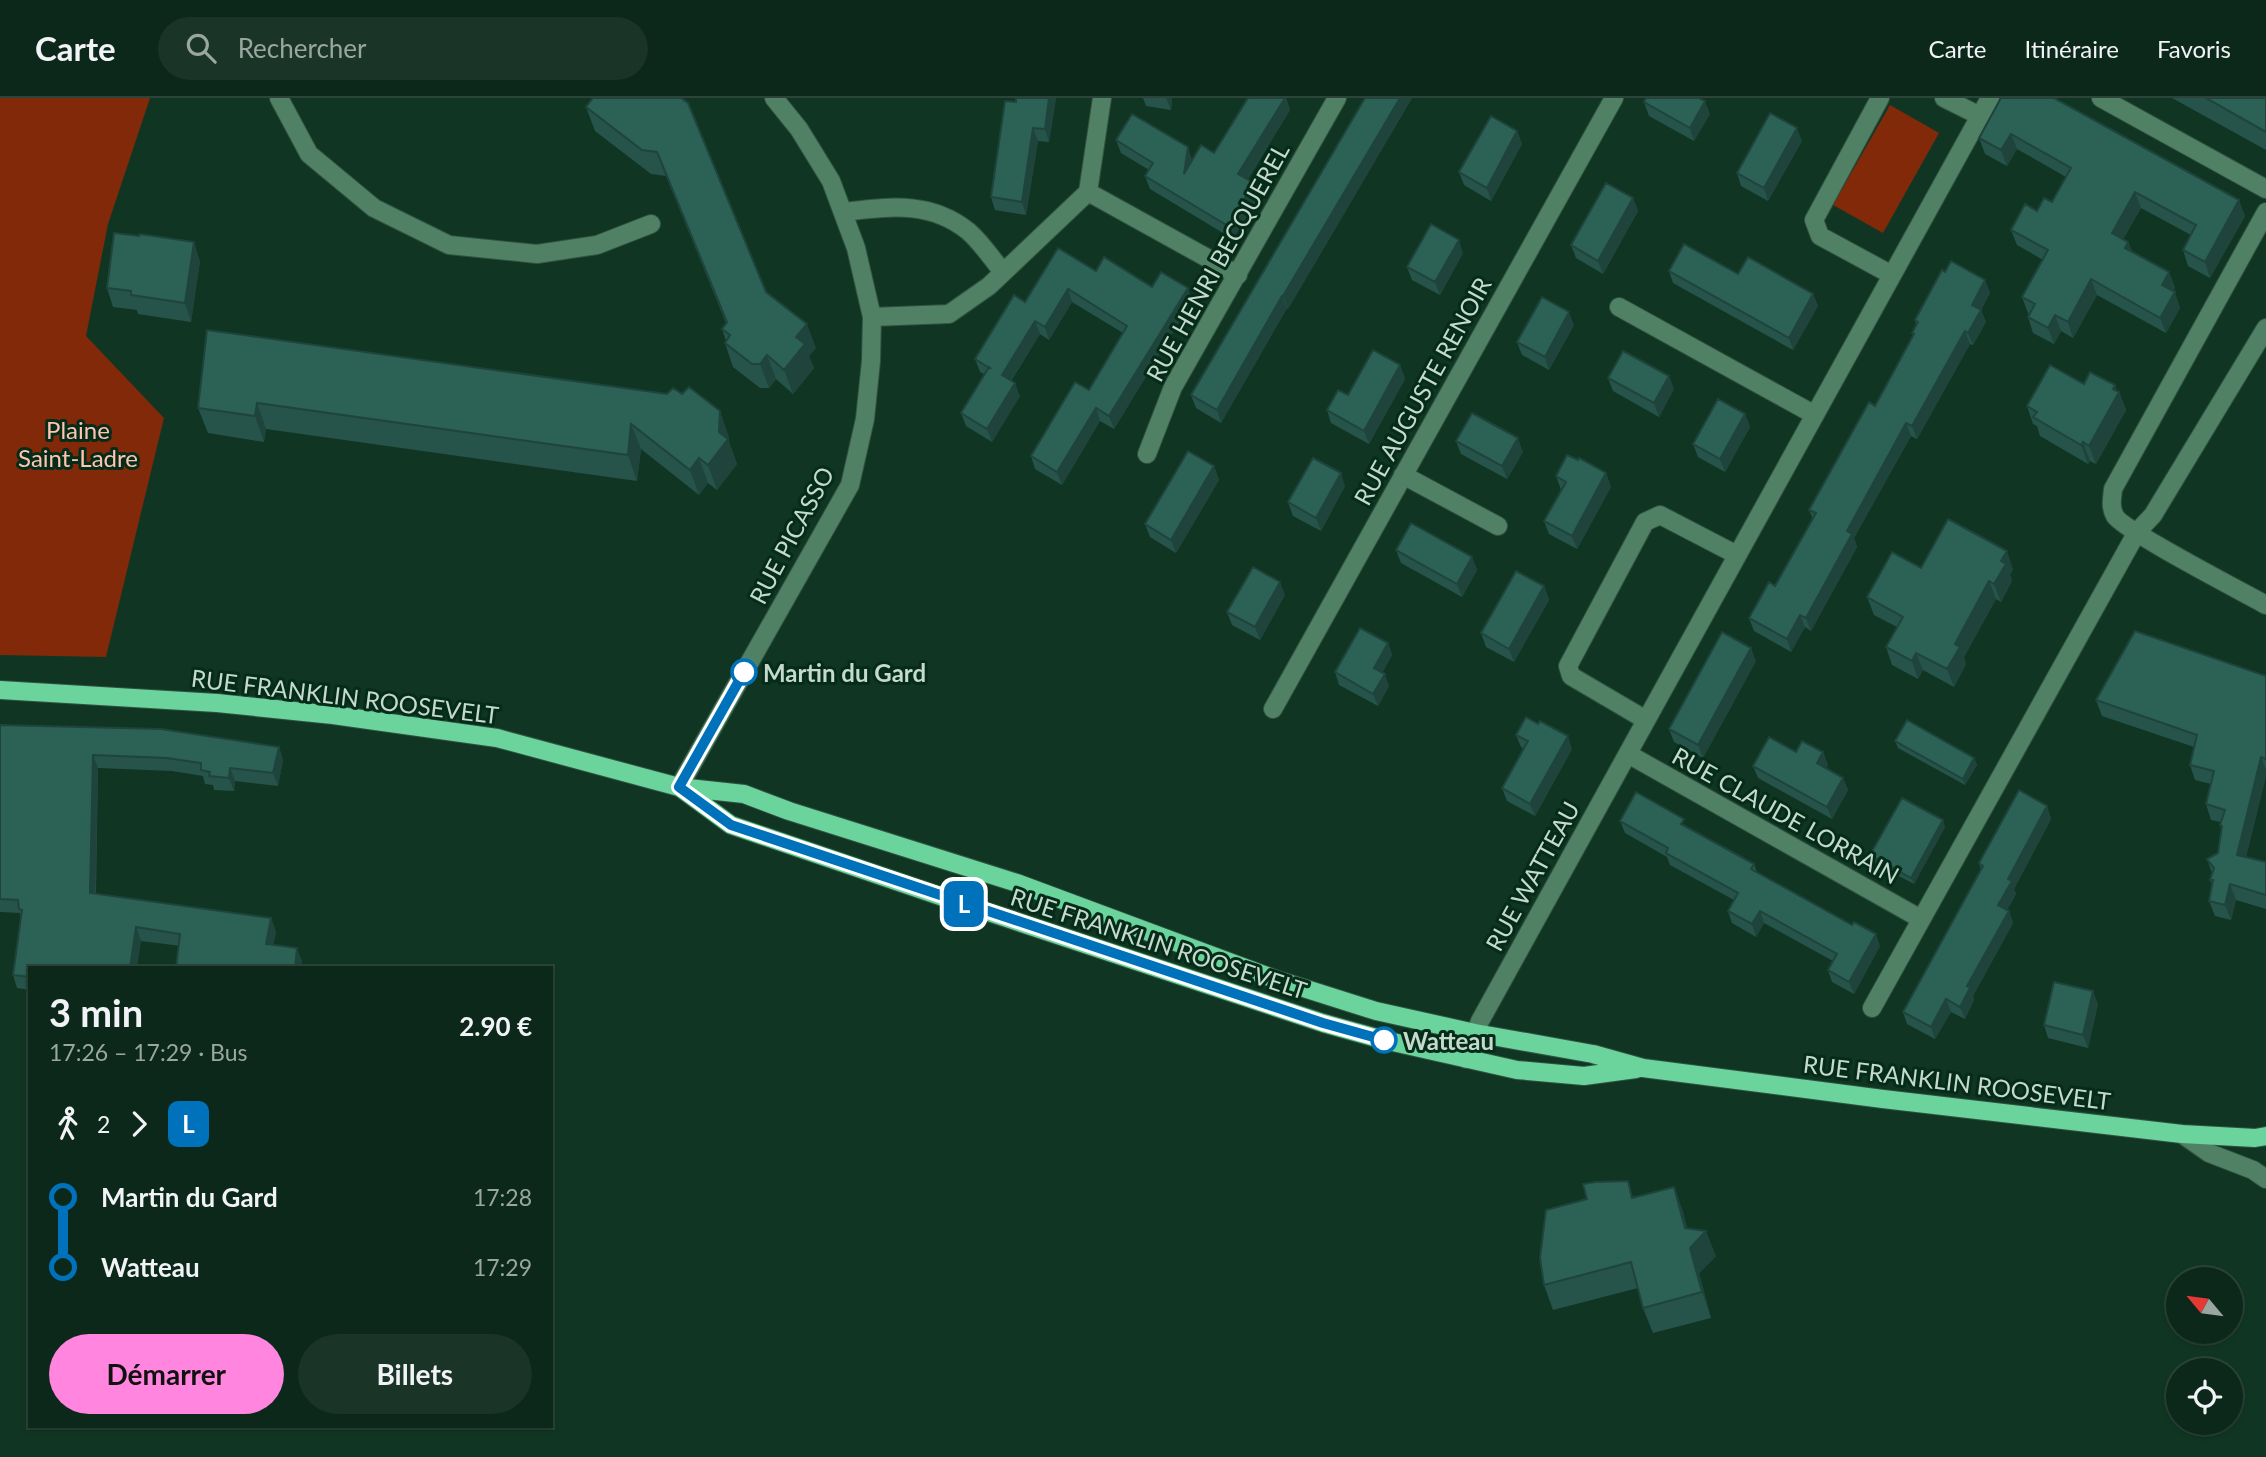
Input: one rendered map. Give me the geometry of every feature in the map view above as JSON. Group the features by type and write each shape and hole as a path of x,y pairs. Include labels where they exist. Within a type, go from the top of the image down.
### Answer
{"main road":[{"name":"RUE FRANKLIN ROOSEVELT","path":"0,690 229,704 498,738 679,787 744,794 789,811 1017,883 1319,993 1376,1011 1475,1033 1593,1054 1643,1068 1882,1099 2182,1133 2255,1138 2266,1136"},
{"name":"RUE FRANKLIN ROOSEVELT","path":"679,787 731,825 1323,1023 1517,1070 1584,1076 1643,1068"}],"street":[{"path":"279,98 309,155 374,208 449,245 537,254 597,245 652,224"},
{"name":"RUE PICASSO","path":"679,787 850,485 865,419 872,317 856,248 831,181 799,129 774,98"},
{"path":"872,317 949,314 989,286 1088,191 1102,98"},
{"name":"RUE HENRI BECQUEREL","path":"1147,454 1173,387 1337,98"},
{"name":"RUE AUGUSTE RENOIR","path":"1273,709 1614,98"},
{"path":"1880,98 1814,220 1820,236 1892,275"},
{"path":"1944,98 1980,116"},
{"name":"RUE WATTEAU","path":"1466,1059 1475,1033 1990,98"},
{"path":"2101,98 2266,189"},
{"path":"1088,191 1238,275"},
{"path":"843,212 900,206 941,213 970,232 1003,272"},
{"path":"2266,212 2113,489 2111,505 2116,518 2137,532 2266,605"},
{"path":"1619,307 1815,415"},
{"path":"1872,1008 2137,532 2153,515 2266,328"},
{"path":"1403,475 1498,526"},
{"path":"1646,720 1571,676 1568,666 1645,522 1660,515 1737,555"},
{"name":"RUE CLAUDE LORRAIN","path":"1628,754 1921,919"},
{"path":"2182,1133 2209,1153 2253,1170 2266,1179"}],"green space":[{"name":"Plaine Saint-Ladre","path":"0,98 150,98 108,224 86,336 164,418 106,657 0,655"},
{"path":"1890,105 1939,133 1883,233 1833,205"}],"building":[{"path":"593,98 681,98 688,103 766,292 807,324 796,337 805,344 784,370 767,355 760,364 752,364 725,343 730,335 722,329 727,322 657,152 642,150 586,107"},
{"path":"1016,98 1049,98 1045,129 1033,128 1022,202 991,197 1005,101 1016,102"},
{"path":"1248,98 1285,98 1238,174 1254,183 1228,226 1145,176 1153,163 1116,140 1132,114 1188,147 1184,174 1201,145 1214,153"},
{"path":"1365,98 1400,98 1217,410 1191,395"},
{"path":"1646,98 1699,98 1705,101 1690,128 1644,102"},
{"path":"2001,98 2054,98 2239,200 2205,262 2183,250 2196,225 2135,192 2112,233 2128,242 2125,248 2169,272 2162,285 2175,292 2160,318 2091,279 2068,322 2055,315 2048,328 2028,317 2035,304 2022,297 2048,250 2011,230 2025,204 2037,211 2044,198 2052,202 2071,168 2011,134 2001,150 1979,138"},
{"path":"2206,98 2266,98 2266,132"},
{"path":"1770,113 1797,128 1764,188 1737,173"},
{"path":"1491,116 1517,131 1487,188 1459,172"},
{"path":"1606,183 1633,198 1598,261 1571,245"},
{"path":"1431,224 1459,240 1435,282 1407,267"},
{"path":"114,233 194,242 185,303 131,295 131,291 107,288"},
{"path":"1684,244 1738,274 1748,257 1813,294 1789,338 1669,271"},
{"path":"1058,248 1096,271 1104,257 1152,287 1161,272 1188,288 1109,416 1096,408 1057,472 1031,456 1075,382 1089,390 1127,326 1068,289 1045,327 1035,321 1002,375 1015,383 987,429 961,413 989,368 975,359 1014,295 1025,302"},
{"path":"1951,261 1985,280 1972,305 1981,310 1968,333 1965,331 1912,426 1906,423 1847,531 1852,534 1806,618 1800,615 1787,639 1749,618 1769,582 1775,586 1816,513 1809,510 1869,402 1875,406 1914,334 1912,333 1918,322 1915,320 1942,270 1945,272"},
{"path":"1542,297 1569,312 1545,357 1517,342"},
{"path":"207,330 667,394 673,388 682,394 689,387 720,411 719,432 728,439 708,465 699,458 690,470 631,424 628,455 257,403 255,416 198,408"},
{"path":"1373,350 1400,365 1364,431 1327,410 1338,390 1348,395"},
{"path":"1623,351 1669,376 1654,403 1608,378"},
{"path":"2050,365 2084,384 2090,372 2115,385 2113,389 2119,392 2089,446 2083,442 2081,445 2033,417 2037,412 2027,406"},
{"path":"1718,399 1745,414 1720,459 1693,444"},
{"path":"1472,413 1518,438 1502,466 1456,441"},
{"path":"1188,451 1214,466 1171,540 1145,524"},
{"path":"1567,455 1578,460 1579,458 1606,473 1572,536 1544,521 1566,482 1556,476"},
{"path":"1313,458 1341,473 1316,518 1288,502"},
{"path":"1948,519 2007,551 2001,561 2006,564 1994,584 1989,581 1955,644 1960,647 1947,669 1916,653 1912,661 1886,647 1903,617 1867,597 1892,552 1921,568"},
{"path":"1411,523 1472,557 1457,584 1396,550"},
{"path":"1253,567 1280,582 1255,627 1227,612"},
{"path":"1516,571 1544,586 1509,649 1481,633"},
{"path":"1360,628 1388,643 1374,668 1385,674 1373,694 1335,672"},
{"path":"2135,631 2266,676 2266,759 2261,757 2237,855 2266,862 2266,895 2230,884 2225,905 2209,901 2213,880 2210,880 2214,868 2207,859 2218,853 2220,825 2225,810 2206,804 2214,771 2190,765 2197,735 2096,700"},
{"path":"1722,632 1751,648 1698,745 1669,729"},
{"path":"1526,717 1538,724 1540,721 1568,736 1530,804 1502,788 1528,741 1516,735"},
{"path":"1907,720 1974,758 1963,779 1895,741"},
{"path":"0,725 161,729 279,747 273,773 230,768 229,778 209,776 210,772 201,770 201,763 167,758 93,755 90,893 271,918 266,944 297,948 295,966 176,966 180,934 136,927 130,966 28,966 28,977 13,975 22,910 19,909 18,900 0,899"},
{"path":"1769,737 1796,752 1802,741 1823,752 1817,763 1843,778 1827,807 1753,766"},
{"path":"2019,790 2047,806 2008,879 2012,881 1998,905 2009,911 1967,986 1970,988 1960,1007 1946,999 1931,1027 1903,1012 1983,866 1979,863"},
{"path":"1636,792 1684,819 1681,824 1754,864 1751,869 1852,925 1854,922 1876,934 1849,982 1828,970 1837,954 1760,911 1752,924 1728,911 1738,893 1666,853 1668,848 1620,821"},
{"path":"1902,798 1943,820 1911,878 1870,855"},
{"path":"2054,982 2093,991 2083,1035 2044,1025"},
{"path":"1628,1181 1632,1198 1674,1187 1685,1228 1706,1231 1690,1248 1702,1292 1643,1308 1631,1262 1544,1285 1540,1258 1546,1210 1587,1199 1583,1184"}],"bus line":[{"name":"L","path":"744,672 679,787 731,825 1323,1023 1384,1040"}],"place":[{"name":"Martin du Gard","path":"744,672"},
{"name":"Watteau","path":"1384,1040"}]}
